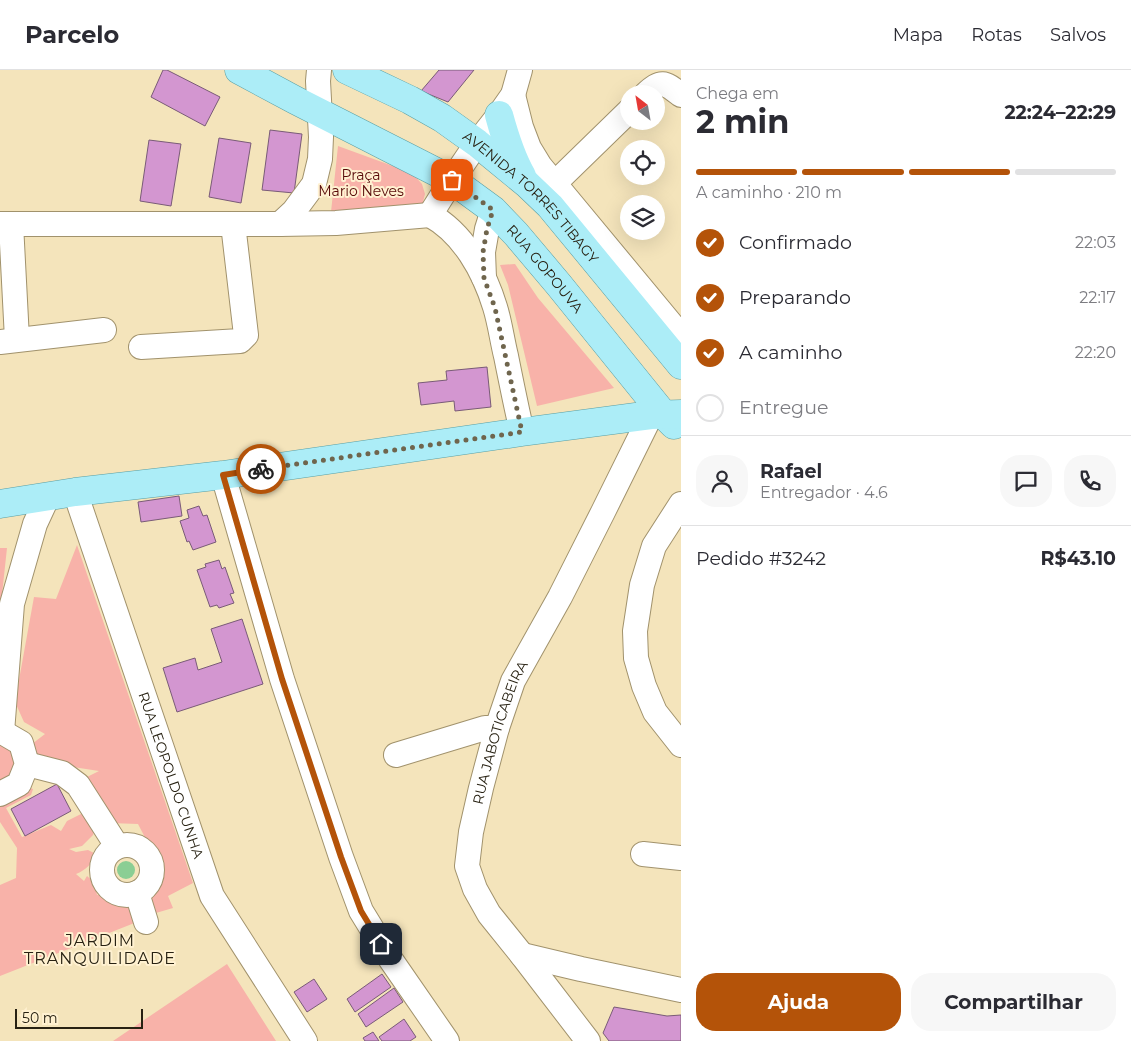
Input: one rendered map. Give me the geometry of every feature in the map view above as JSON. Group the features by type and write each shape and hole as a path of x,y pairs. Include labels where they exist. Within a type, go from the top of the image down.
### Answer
{"main road":[{"name":"RUA GOPOUVA","path":"239,70 452,180 493,210 528,249 669,419"},
{"name":"AVENIDA TORRES TIBAGY","path":"347,70 410,100 442,118 477,143 527,184 550,206 681,365"},
{"path":"506,105 507,143 515,163 527,184"},
{"path":"0,504 75,492 223,475 522,432 669,419"}],"street":[{"path":"280,224 294,211 314,184 320,159 321,137 319,70"},
{"path":"430,215 477,143 506,105 520,70"},
{"path":"657,85 664,84 681,94"},
{"path":"506,105 521,127 529,148 540,166 554,184 673,315 681,336"},
{"path":"554,184 620,120"},
{"path":"314,184 328,214 336,223"},
{"path":"484,278 483,252 493,210"},
{"path":"104,330 8,341 6,224 336,223 430,215 440,220 449,228 467,250 484,278 495,308 522,432"},
{"path":"141,347 240,341 246,335 233,224"},
{"name":"RUA JABOTICABEIRA","path":"588,1041 489,914 475,889 467,866 471,832 497,728 513,681 560,597 603,512 669,419"},
{"path":"223,475 282,679 341,857 361,911 391,960 447,1041"},
{"name":"RUA LEOPOLDO CUNHA","path":"75,492 212,896 305,1041"},
{"path":"0,794 19,784 27,764 21,744 1,732 12,604 35,524 48,496"},
{"path":"681,504 654,546 642,585 635,631 636,658 644,686 655,712 681,745"},
{"path":"396,755 485,728 497,728"},
{"path":"27,764 62,773 78,785 117,846"},
{"path":"133,845 147,853 153,868 149,883 137,893 121,895 108,886 101,872 105,857 117,846 133,845"},
{"path":"644,854 681,858"},
{"path":"137,893 146,922"},
{"path":"522,955 681,990"}],"green space":[{"name":"Praça Mario Neves","path":"338,146 412,173 422,184 425,194 422,206 331,212"},
{"path":"515,264 538,298 614,388 537,406 508,285 500,265"},
{"path":"77,545 193,883 168,896 173,908 149,915 142,894 151,884 155,867 152,852 138,824 110,823 81,780 99,771 34,761 28,747 45,734 24,722 15,702 34,597 56,599"},
{"path":"0,548 7,548 0,613"},
{"path":"0,735 25,763 0,792"},
{"path":"21,785 33,789 31,795 6,808 22,837 51,825 61,831 67,821 83,813 95,828 93,835 82,846 69,849 76,852 88,850 96,854 93,861 83,871 76,874 84,881 87,876 95,883 97,895 109,892 130,900 137,922 0,976 0,885 16,878 17,848 0,822 0,798"},
{"path":"227,964 276,1041 113,1041"}],"shaded area":[{"path":"126,861 132,864 135,870 132,876 126,879 120,876 117,870 120,864"}],"building":[{"path":"163,70 167,70 220,97 205,126 151,97"},
{"path":"439,70 474,70 448,102 421,91"},
{"path":"270,130 302,134 294,193 262,190"},
{"path":"219,138 251,143 241,203 209,197"},
{"path":"149,140 181,144 171,206 140,201"},
{"path":"487,367 491,407 455,411 454,401 421,405 418,383 447,380 446,371"},
{"path":"179,496 182,516 141,522 138,502"},
{"path":"199,506 203,516 207,515 216,542 193,550 189,541 187,542 180,521 189,518 187,510"},
{"path":"219,560 222,569 225,567 234,593 230,594 234,603 219,608 217,605 210,607 197,570 206,567 205,564"},
{"path":"242,619 263,684 177,712 163,668 195,658 198,670 222,662 211,629"},
{"path":"57,784 71,811 25,836 11,809"},
{"path":"382,974 391,987 355,1012 347,999"},
{"path":"314,979 327,999 307,1012 294,992"},
{"path":"394,988 403,1002 366,1027 358,1014"},
{"path":"614,1007 667,1016 681,1015 681,1041 609,1041 603,1033"},
{"path":"404,1019 416,1037 410,1041 382,1041 379,1037"},
{"path":"373,1032 379,1041 365,1041 363,1038"}],"way so far":[{"path":"261,469 522,432 495,308 484,278 483,252 493,210 452,180"}],"district":[{"name":"JARDIM TRANQUILIDADE","path":"100,949"}],"route":[{"path":"261,469 223,475 282,679 341,857 361,911 381,944"}]}
